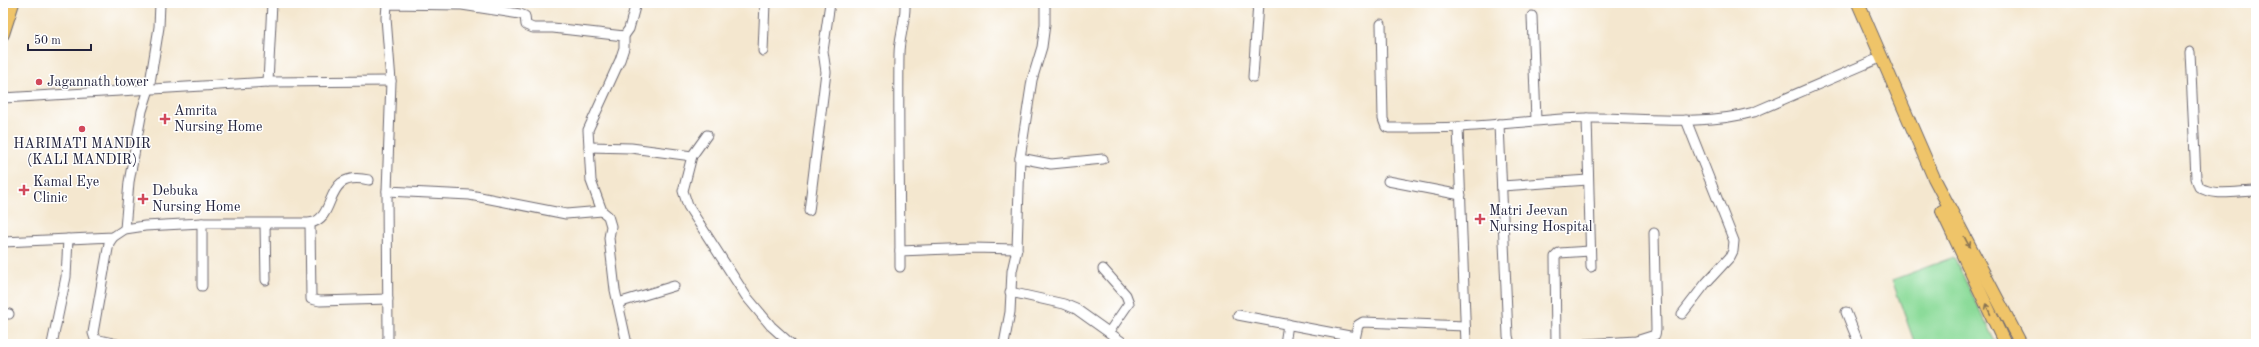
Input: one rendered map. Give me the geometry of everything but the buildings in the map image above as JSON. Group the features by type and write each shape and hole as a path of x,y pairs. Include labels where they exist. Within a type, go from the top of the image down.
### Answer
{"main road":[{"path":"3,34 13,3"},
{"path":"1851,3 1879,59 1934,178 2021,344"},
{"path":"1858,3 1928,180 2005,344"}],"street":[{"path":"125,229 129,182 142,111 149,89 159,27 160,3"},
{"path":"268,82 272,3"},
{"path":"386,344 388,338 387,191 390,81 386,18 387,3 462,6 520,14 526,16 526,25 533,28 553,28 624,36"},
{"path":"627,344 618,303 609,238 611,226 608,216 602,211 591,181 588,130 620,60 624,48 624,36 629,28 636,3"},
{"path":"763,51 765,3"},
{"path":"809,211 826,72 823,51 830,3"},
{"path":"900,267 898,148 900,114 899,53 906,13 905,3"},
{"path":"1004,344 1010,312 1010,292 1017,249 1020,158 1032,80 1042,47 1045,24 1045,3"},
{"path":"1253,77 1258,3"},
{"path":"1532,16 1536,120"},
{"path":"1381,24 1384,119 1386,127 1458,127 1536,120 1587,118 1686,120 1733,117 1754,112 1879,59"},
{"path":"2190,52 2196,178 2199,187 2205,191 2214,192 2256,191"},
{"path":"3,98 268,82 390,81"},
{"path":"1587,118 1591,267"},
{"path":"1682,314 1706,283 1730,257 1733,251 1734,241 1686,120"},
{"path":"1499,124 1508,336 1510,344"},
{"path":"1458,127 1466,344"},
{"path":"707,136 692,156 684,191 684,196 688,206 746,296 791,344"},
{"path":"589,147 631,148 692,156"},
{"path":"1020,158 1051,164 1104,159"},
{"path":"117,344 95,339 93,333 109,243 113,237 125,229 202,223 265,224 316,222 323,216 332,194 342,181 358,178 369,180"},
{"path":"1502,186 1588,180"},
{"path":"1388,181 1460,195"},
{"path":"387,191 470,195 566,214 602,211"},
{"path":"202,223 202,286"},
{"path":"310,223 311,299 320,301 388,299"},
{"path":"265,224 266,280"},
{"path":"1586,344 1636,341 1654,336 1656,330 1654,233"},
{"path":"3,242 113,237"},
{"path":"52,344 66,277 68,239"},
{"path":"900,251 972,248 1017,249"},
{"path":"1556,344 1555,257 1559,253 1590,251"},
{"path":"1103,269 1126,295 1129,302 1109,332"},
{"path":"618,303 674,286"},
{"path":"1010,292 1076,308 1125,344"},
{"path":"1846,312 1859,344"},
{"path":"1238,316 1288,324 1354,340 1358,325 1363,322 1465,326"},
{"path":"1285,344 1288,324"}],"green space":[{"path":"1954,257 1996,344 1915,344 1892,280"}],"place":[{"name":"Jagannath tower","path":"39,82"},
{"name":"Amrita Nursing Home","path":"165,119"},
{"name":"HARIMATI MANDIR (KALI MANDIR)","path":"82,129"},
{"name":"Kamal Eye Clinic","path":"24,190"},
{"name":"Debuka Nursing Home","path":"143,199"},
{"name":"Matri Jeevan Nursing Hospital","path":"1480,219"}]}
